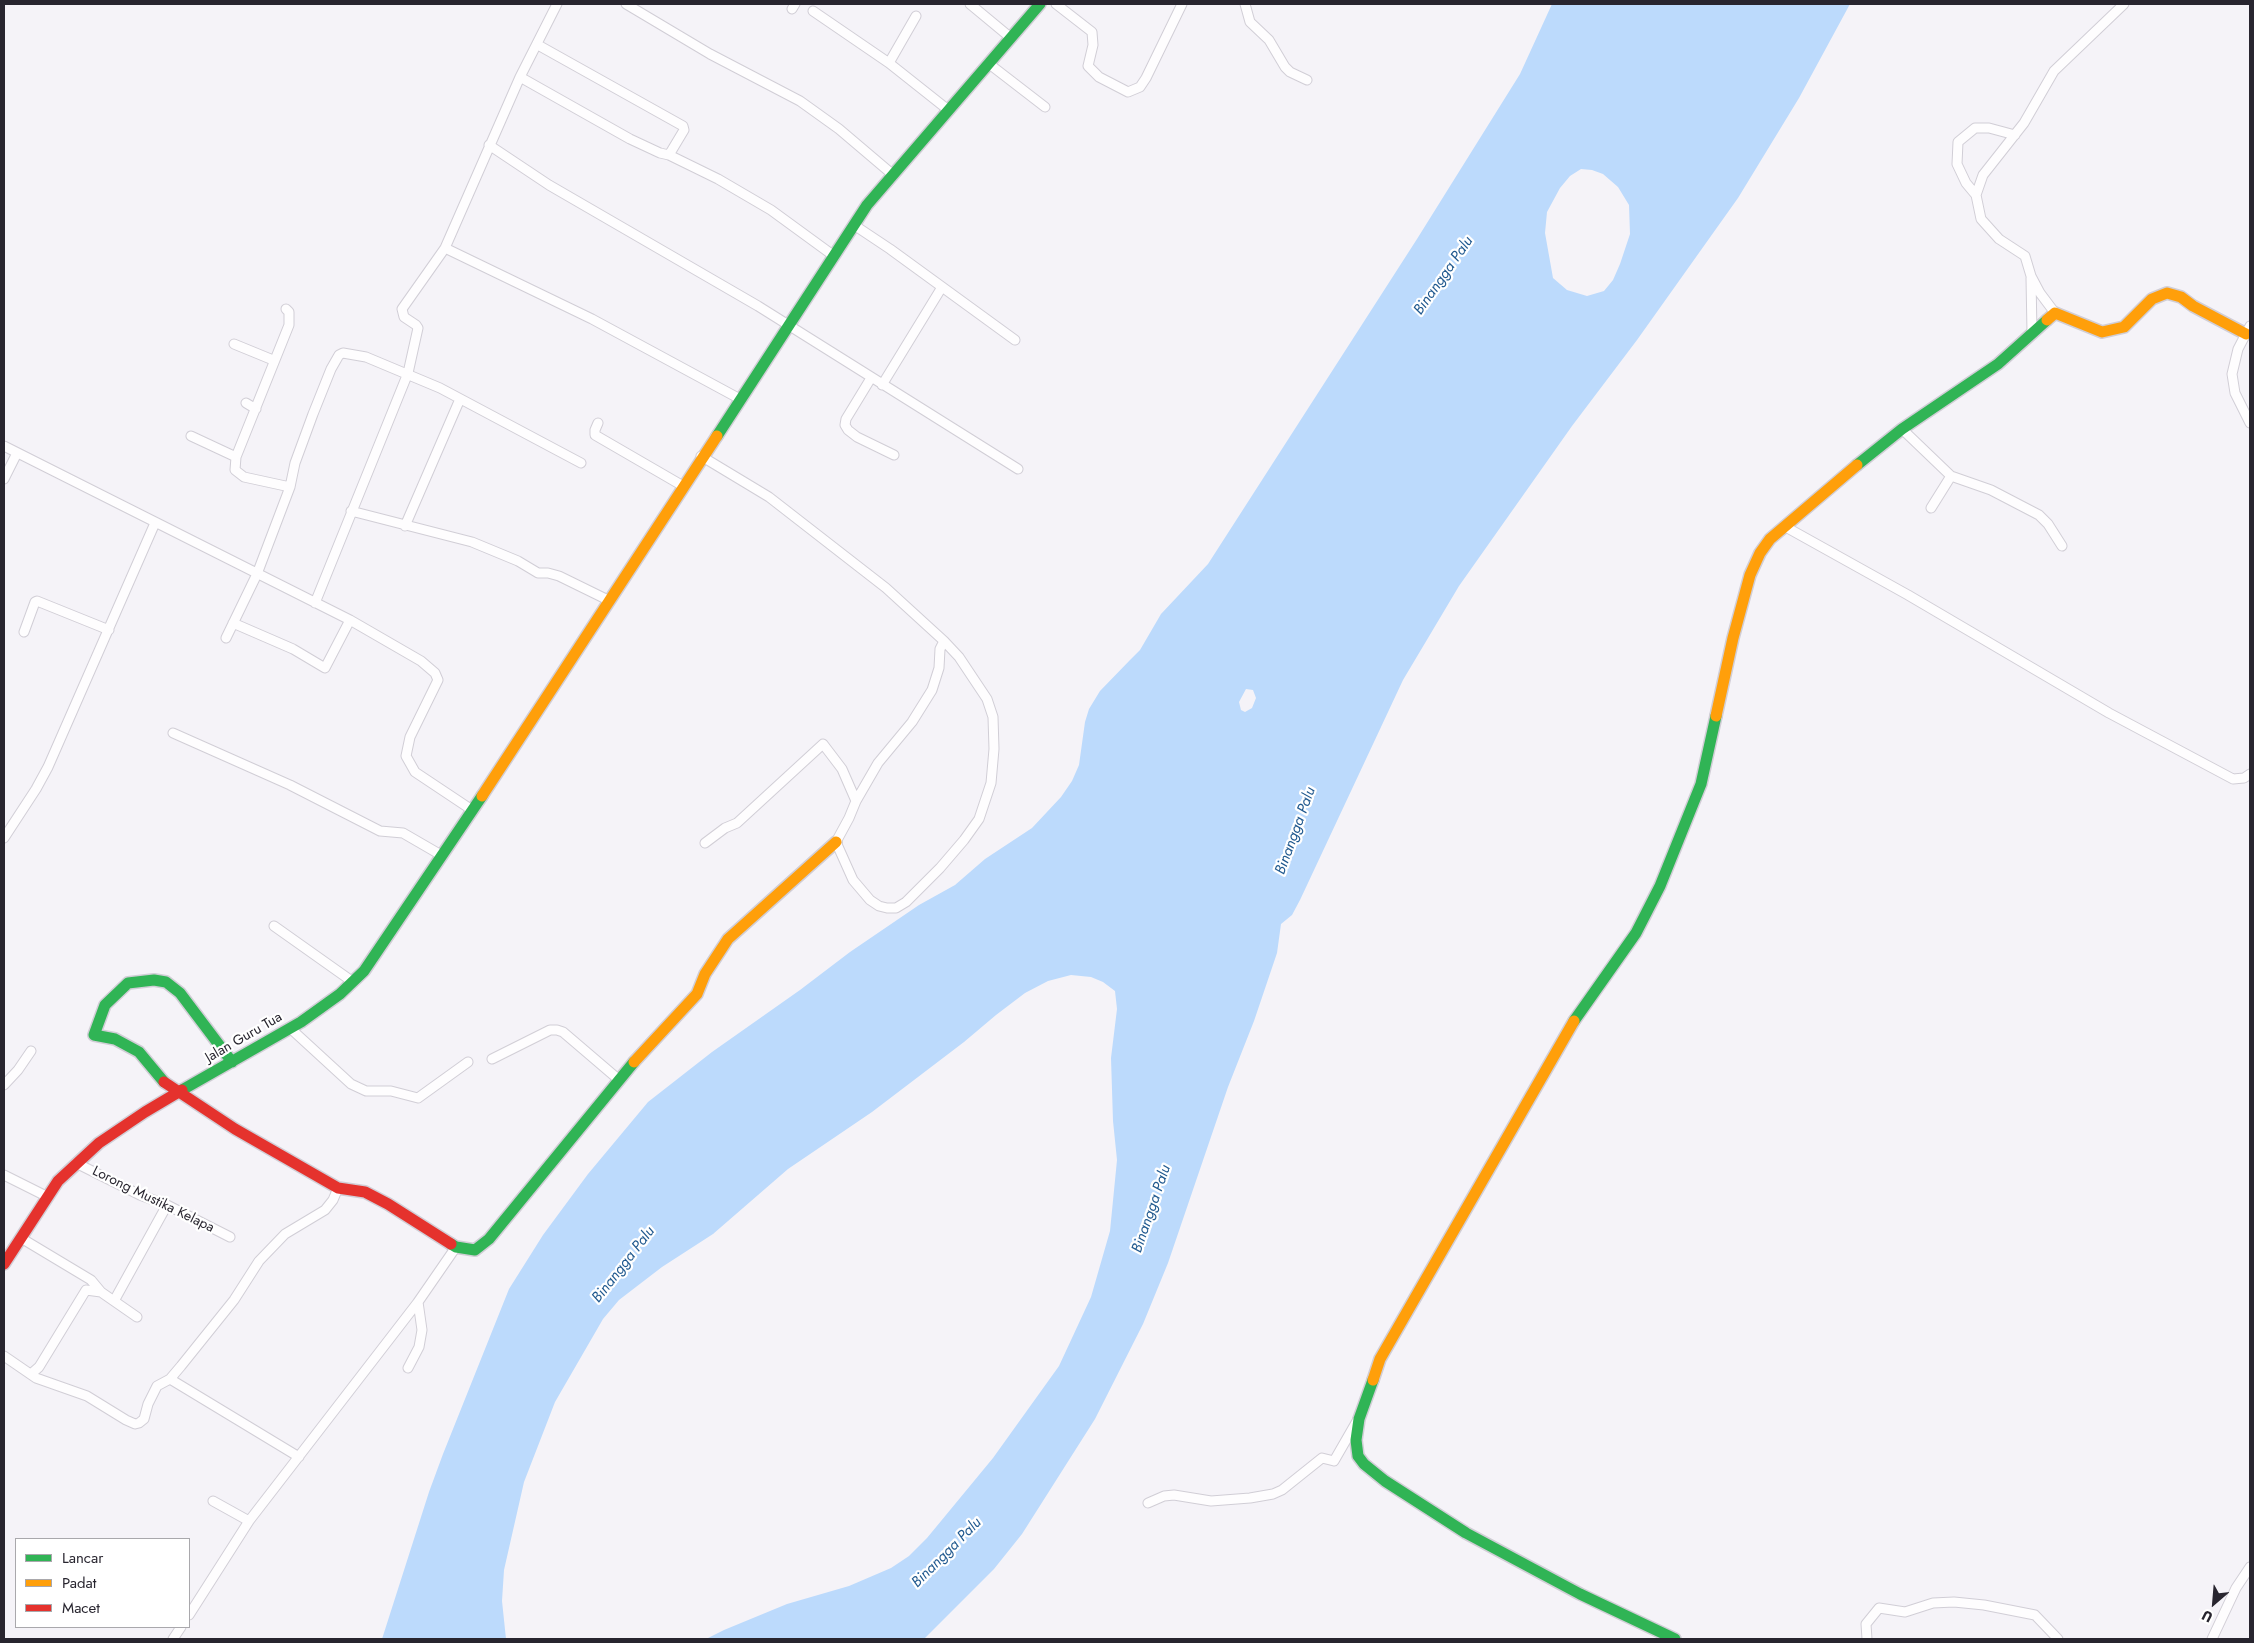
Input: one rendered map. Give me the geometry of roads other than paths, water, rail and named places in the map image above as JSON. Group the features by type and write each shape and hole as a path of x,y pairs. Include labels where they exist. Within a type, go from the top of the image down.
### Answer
{"street":[{"path":"315,603 408,373 418,328 416,324 404,317 402,309 445,248 520,77 538,45 557,4"},
{"path":"626,4 710,54 800,101 839,129 892,174"},
{"path":"970,4 1010,38"},
{"name":"Jalan Guru Tua","path":"4,1264 58,1181 76,1162 99,1143 179,1092 290,1028 340,994 364,971 472,810 854,225 892,174 1040,4"},
{"path":"1056,4 1092,32 1093,45 1088,66 1099,77 1128,92 1140,87 1146,78 1182,4"},
{"path":"1246,4 1250,22 1270,40 1285,68 1308,80"},
{"path":"1976,195 1984,175 2014,136 2054,71 2124,4"},
{"path":"813,11 889,63 947,109"},
{"path":"889,63 916,16"},
{"path":"538,45 683,126 684,130 669,155"},
{"path":"988,63 1045,107"},
{"path":"520,77 630,139 660,153 669,155 718,179 771,210 834,256"},
{"path":"2014,136 1989,128 1976,128 1958,142 1957,164 1966,183 1976,195 1981,219 1999,239 2025,256 2031,276 2040,294 2055,313 2102,332 2124,327 2152,299 2167,293 2181,297 2193,306 2248,330 2238,349 2232,374 2232,384 2240,405 2250,423"},
{"path":"489,145 550,185 706,275 1018,469"},
{"path":"854,225 1015,340"},
{"path":"445,248 592,319 740,399"},
{"path":"2031,276 2032,333"},
{"path":"882,385 942,287"},
{"path":"286,309 289,312 289,325 273,360 256,409 236,457 235,470 239,474 290,487"},
{"path":"1148,1503 1164,1496 1174,1495 1211,1501 1273,1494 1282,1490 1322,1458 1334,1461 1359,1419 1380,1360 1472,1194 1496,1158 1565,1034 1636,933 1660,886 1701,784 1733,638 1750,575 1760,553 1770,539 1844,474 1902,429 1998,364 2055,313"},
{"path":"234,344 273,360"},
{"path":"226,638 257,574 290,487 295,463 313,414 331,369 339,355 344,353 366,357 408,373 460,398 581,462"},
{"path":"870,378 846,419 845,425 857,437 894,455"},
{"path":"405,526 460,398"},
{"path":"246,403 256,409"},
{"path":"598,423 595,435 683,486"},
{"path":"1902,429 1951,476 1991,490 2039,515 2048,524 2062,546"},
{"path":"191,436 236,457"},
{"path":"4,446 350,620 421,661 435,673 438,680 437,686 410,737 406,748 406,756 415,772 472,810"},
{"path":"4,479 17,453"},
{"path":"702,456 769,497 886,588 944,641 979,685 987,699 992,717 994,749 991,783 979,819 940,868 906,902 896,908 879,906 870,900 853,880 836,842"},
{"path":"1931,508 1951,476"},
{"path":"351,511 472,542 518,561 538,573 548,572 559,576 608,600"},
{"path":"4,838 48,767 155,523"},
{"path":"1784,526 1908,595 2101,708 2232,779 2244,778 2250,774"},
{"path":"24,632 37,601 108,630"},
{"path":"232,624 293,649 325,668 350,620"},
{"path":"232,1062 180,993 166,982 154,980 128,982 105,1005 94,1035 115,1039 139,1052 164,1082 235,1128 338,1188 365,1192 388,1204 456,1247 475,1250 489,1239 618,1080 697,994 705,974 728,939 836,842 856,800 878,763 912,722 932,690 939,668 940,649 944,641"},
{"path":"173,733 290,785 380,831 403,833 441,854"},
{"path":"705,843 725,828 737,823 823,744 839,764 856,800"},
{"path":"274,926 353,982"},
{"path":"290,1028 351,1084 366,1091 390,1092 418,1098 468,1062"},
{"path":"492,1059 550,1030 557,1030 563,1032 618,1080"},
{"path":"4,1085 18,1070 31,1051"},
{"name":"Lorong Mustika Kelapa","path":"76,1162 140,1195 166,1205 230,1237"},
{"path":"4,1175 48,1197"},
{"path":"4,1356 45,1382 86,1396 135,1424 144,1419 148,1404 157,1386 170,1379 234,1300 260,1261 274,1244 285,1234 325,1210 333,1200 338,1188"},
{"path":"114,1301 166,1205"},
{"path":"21,1238 91,1280 101,1292 137,1317"},
{"path":"190,1613 249,1521 418,1302 456,1247"},
{"path":"32,1374 39,1367 86,1290 101,1292"},
{"path":"408,1368 418,1347 422,1330 418,1302"},
{"path":"170,1379 299,1457"},
{"path":"1359,1419 1356,1440 1358,1456 1364,1464 1385,1481 1466,1533 1580,1594 1675,1639"},
{"path":"213,1501 249,1521"},
{"path":"2212,1639 2236,1588 2250,1567"},
{"path":"1867,1639 1866,1624 1879,1608 1905,1612 1933,1603 1954,1602 2036,1615 2058,1639"},
{"path":"173,1639 180,1628"}],"water":[{"name":"Binangga Palu","path":"1552,4 1850,4 1799,98 1738,198 1637,340 1572,426 1459,586 1403,680 1300,900 1292,915 1281,924 1277,953 1254,1021 1228,1087 1168,1263 1143,1324 1095,1419 1022,1534 994,1569 924,1639 706,1639 787,1604 849,1586 891,1568 909,1556 927,1538 993,1458 1059,1366 1091,1297 1110,1231 1117,1160 1113,1121 1111,1058 1117,1009 1115,991 1103,982 1091,977 1071,975 1048,981 1025,993 872,1112 788,1169 713,1234 662,1267 619,1300 603,1319 555,1402 524,1482 504,1570 502,1601 506,1639 382,1639 443,1454 509,1289 543,1235 588,1174 648,1102 712,1052 850,952 919,905 955,885 985,859 1032,828 1061,797 1072,781 1079,765 1085,722 1089,709 1100,691 1140,650 1161,614 1208,564 1417,239 1520,74","holes":["1581,169 1603,174 1618,187 1629,205 1630,234 1613,280 1604,291 1587,296 1567,290 1553,278 1545,233 1547,212 1560,188 1570,176","1246,689 1253,690 1256,698 1252,708 1245,712 1241,710 1239,702"]}]}
